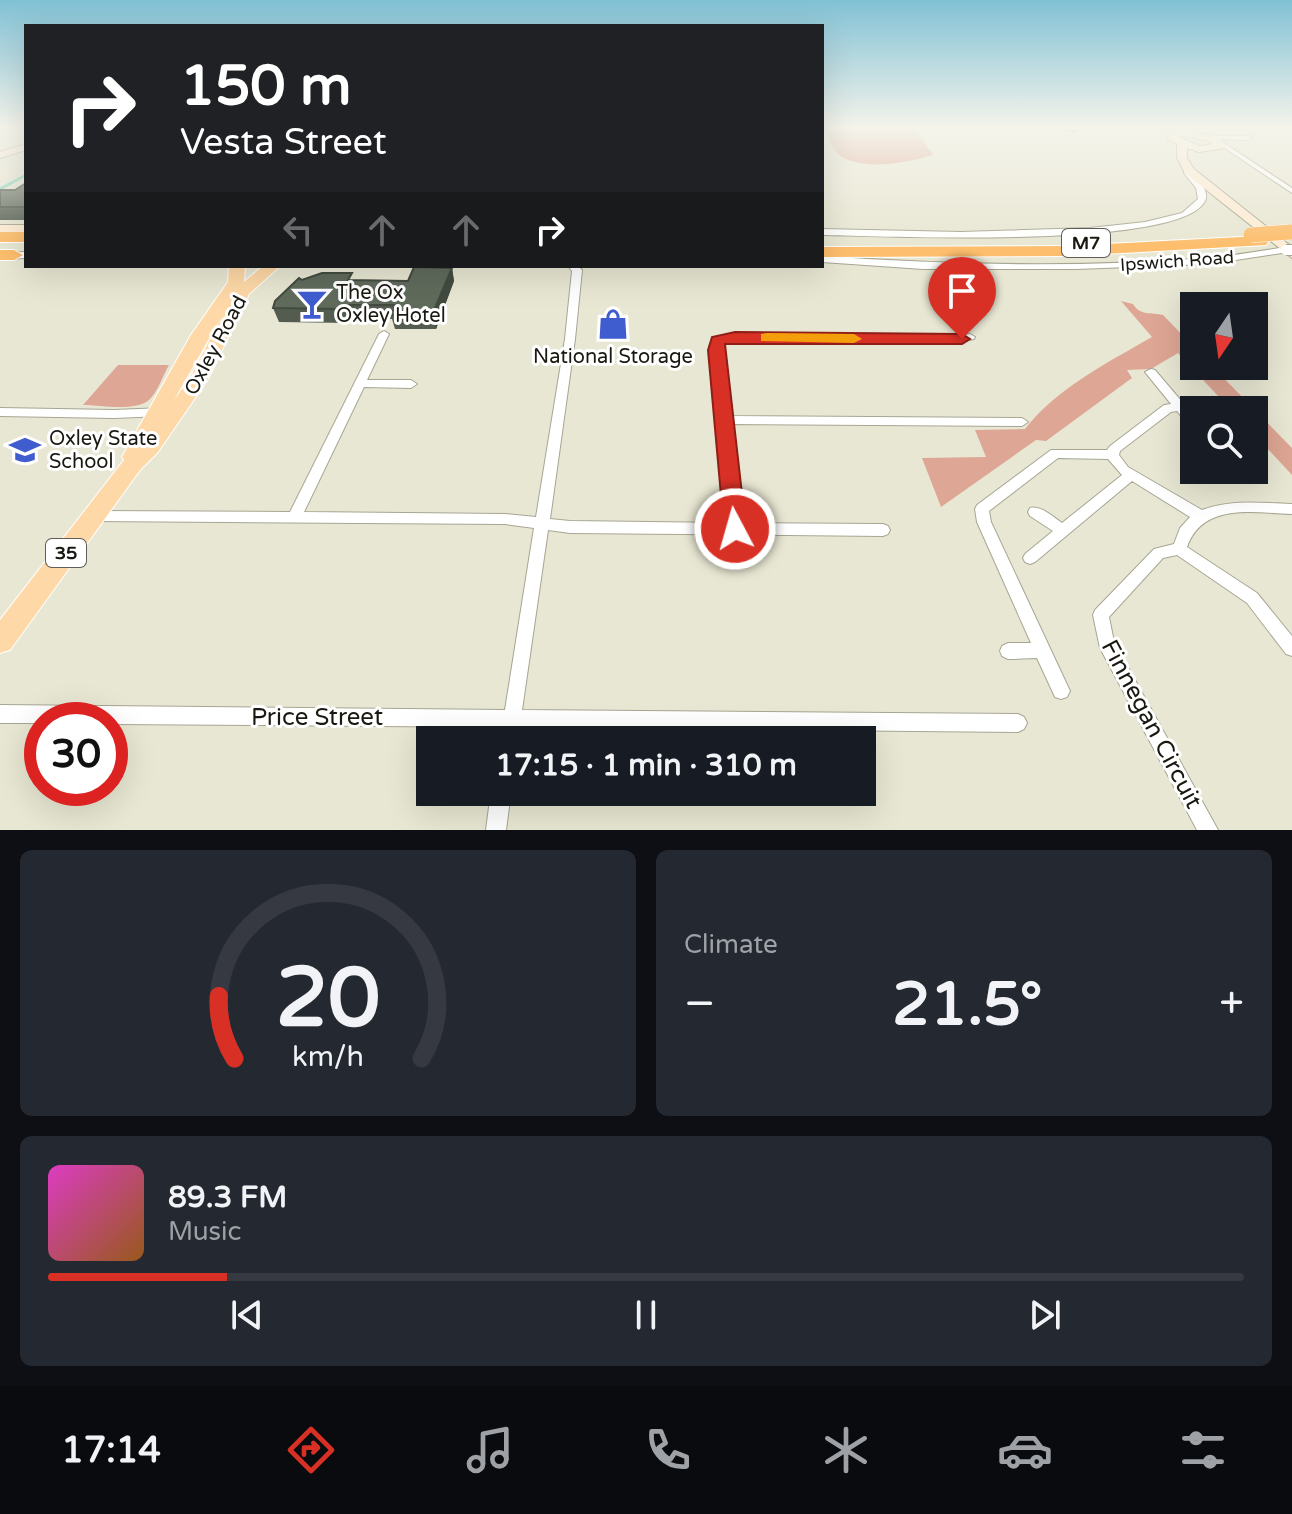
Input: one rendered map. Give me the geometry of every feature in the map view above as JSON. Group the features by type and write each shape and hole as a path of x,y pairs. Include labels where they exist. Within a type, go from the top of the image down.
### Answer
{"highway":[{"path":"0,237 24,237"},
{"name":"M7","path":"824,242 920,245 1281,244"},
{"name":"M7","path":"824,252 1046,252 1077,255 1281,244"}],"main road":[{"path":"1187,168 1281,244"},
{"path":"1191,168 1281,244"},
{"path":"0,229 24,229"},
{"name":"Oxley Road","path":"0,641 132,465 151,447 200,335 236,282 239,268"},
{"name":"Oxley Road","path":"167,411 209,362 238,298 270,268"}],"street":[{"path":"1258,168 1292,191"},
{"name":"Ipswich Road","path":"824,232 1042,233 1154,225 1179,219 1197,208 1202,200 1201,191 1189,171"},
{"name":"Ipswich Road","path":"824,259 932,266 1076,266 1185,262 1281,244"},
{"path":"854,266 932,266"},
{"path":"512,726 568,352 574,273"},
{"path":"294,518 384,334"},
{"path":"735,529 716,350 716,344 722,339 953,340 970,337"},
{"path":"1151,372 1180,407"},
{"path":"359,383 411,384"},
{"path":"1180,407 1168,408 1114,449 1112,455 1131,475 1199,515"},
{"path":"0,412 114,414 167,411"},
{"path":"723,420 1022,422"},
{"path":"1061,691 984,522 982,509 1055,453 1112,455"},
{"path":"1030,558 1131,475"},
{"path":"1292,509 1217,509 1199,515 1182,534 1179,549 1252,598 1292,649"},
{"path":"1035,512 1063,531"},
{"path":"94,516 505,519 570,527 883,530"},
{"name":"Finnegan Circuit","path":"1179,549 1159,553 1101,615 1101,627 1106,643 1208,830"},
{"path":"1008,651 1042,650"},
{"name":"Price Street","path":"0,714 1018,723"},
{"path":"496,830 499,806"}],"shaded area":[{"path":"1121,301 1133,304 1142,312 1163,315 1180,333 1180,355 1178,353 1151,369 1127,370 1132,378 1046,441 1036,440 941,507 922,458 986,457 975,430 1025,429 1067,389 1152,337"},
{"path":"118,365 169,365 155,393 143,404 126,407 83,405"},
{"path":"1203,380 1226,380 1241,396 1218,396"},
{"path":"1268,423 1292,448 1292,475 1268,449"}],"building":[{"path":"24,184 24,207 0,207 0,190 15,190"},
{"path":"414,268 452,268 432,315 391,315 396,305 347,305 344,309 273,308 275,301 299,278 302,280 322,273 352,273 348,280 408,281"}],"waterway":[{"path":"0,189 24,176"}],"slow traffic":[{"path":"767,338 854,339"}],"place":[{"name":"The Ox Oxley Hotel","path":"312,304"},
{"name":"National Storage","path":"613,324"},
{"name":"Oxley State School","path":"25,450"}],"route":[{"path":"735,529 716,350 718,341 735,337 962,339"}]}
